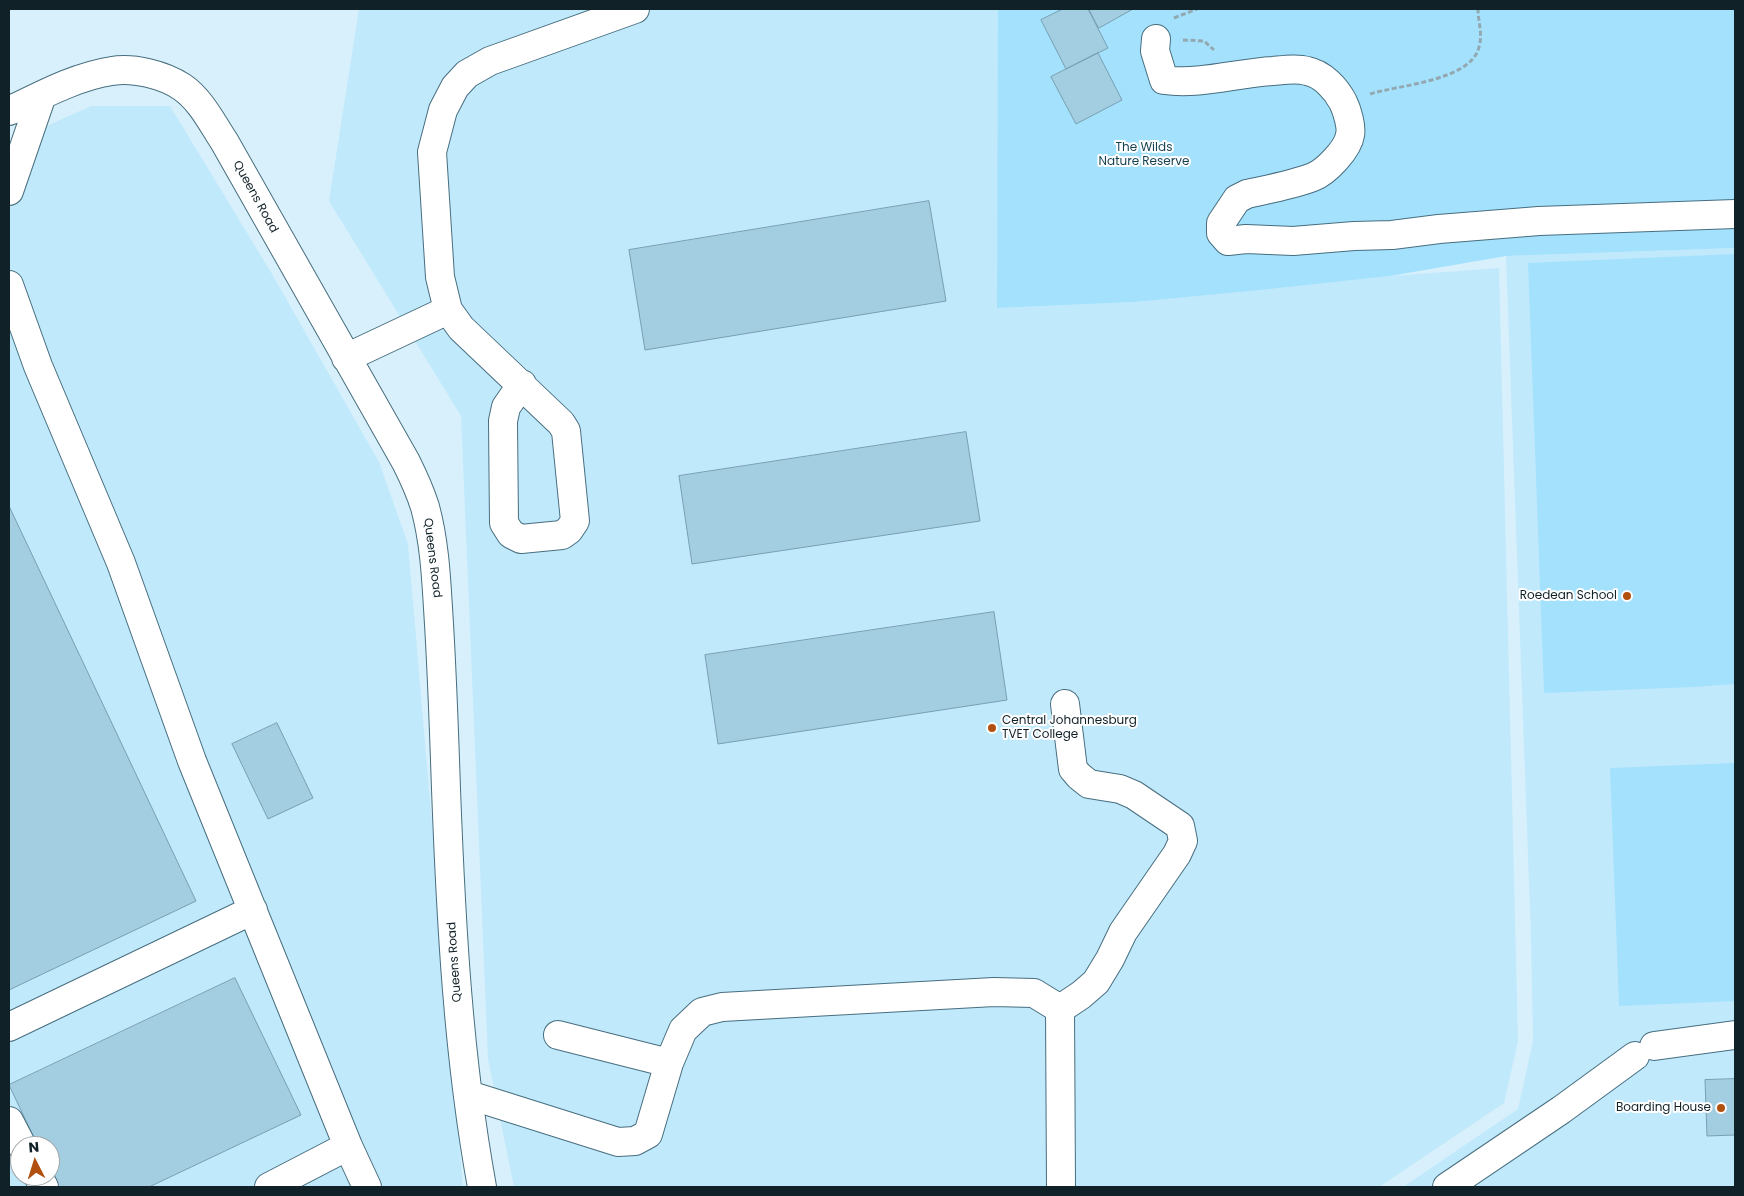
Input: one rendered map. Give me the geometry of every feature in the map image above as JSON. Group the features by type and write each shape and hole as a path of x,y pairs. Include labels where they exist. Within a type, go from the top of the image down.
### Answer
{"street":[{"path":"522,384 506,407 503,421 504,523 511,534 521,538 562,535 569,530 575,521 566,431 555,416 522,384 461,328 448,310 440,277 432,152 442,110 455,87 467,74 490,61 635,9"},
{"path":"1162,30 1155,51 1164,80 1179,82 1245,73 1307,70 1320,76 1331,86 1347,110 1350,136 1342,152 1330,165 1315,176 1247,194 1237,199 1221,223 1221,232 1228,241 1293,241 1392,235 1439,229 1539,222 1735,214"},
{"name":"Queens Road","path":"9,111 42,95 90,76 113,70 132,70 167,80 182,87 199,103 224,141 406,462 424,506 430,531 441,650 450,891 460,1032 482,1187"},
{"path":"9,191 42,95"},
{"path":"9,285 38,366 121,563 192,761 348,1146 367,1187"},
{"path":"346,358 448,310"},
{"path":"1060,1009 1096,982 1123,932 1177,854 1182,841 1180,826 1134,795 1120,789 1089,784 1073,769 1065,704"},
{"path":"9,1027 253,910"},
{"path":"469,1095 618,1142 635,1142 648,1134 669,1063 683,1030 702,1012 722,1007 994,992 1034,993 1060,1009"},
{"path":"1060,1009 1060,1187"},
{"path":"558,1035 669,1063"},
{"path":"1447,1187 1645,1051 1735,1035"},
{"path":"9,1121 17,1136"},
{"path":"269,1187 348,1146"}],"path":[{"path":"1162,30 1197,9"},
{"path":"1343,103 1376,92 1440,78 1468,63 1473,59 1479,48 1481,34 1478,9"}],"shaded area":[{"name":"Central Johannesburg TVET College","path":"359,9 998,9 998,308 1135,302 1390,276 1499,268 1518,1041 1504,1103 1379,1187 514,1187 488,1059 461,416 329,201"},
{"path":"91,106 170,106 272,274 379,462 408,544 463,1187 9,1187 9,143"},
{"name":"Roedean School","path":"1735,248 1735,1187 1403,1187 1518,1109 1533,1041 1531,937 1506,256"}],"green space":[{"name":"The Wilds Nature Reserve","path":"998,9 1735,9 1735,248 1506,256 1390,276 1260,290 1135,302 997,308"},
{"path":"1735,254 1735,684 1544,693 1528,263"},
{"path":"1735,763 1735,1001 1619,1006 1610,768"}],"building":[{"path":"1063,9 1088,9 1108,48 1066,69 1041,20"},
{"path":"1089,9 1133,9 1099,28"},
{"path":"1098,53 1122,100 1076,124 1051,77"},
{"path":"929,201 946,301 645,350 629,250"},
{"path":"966,432 980,521 692,564 679,476"},
{"path":"9,506 196,901 9,990"},
{"path":"994,612 1007,700 718,744 705,655"},
{"path":"277,723 313,798 268,819 232,744"},
{"path":"235,978 301,1115 149,1187 57,1187 60,1186 60,1136 33,1136 9,1085"},
{"name":"Boarding House","path":"1735,1079 1735,1135 1707,1136 1705,1080"}],"place":[{"name":"Roedean School","path":"1627,596"},
{"name":"Central Johannesburg TVET College","path":"992,728"},
{"name":"Boarding House","path":"1721,1108"}]}
